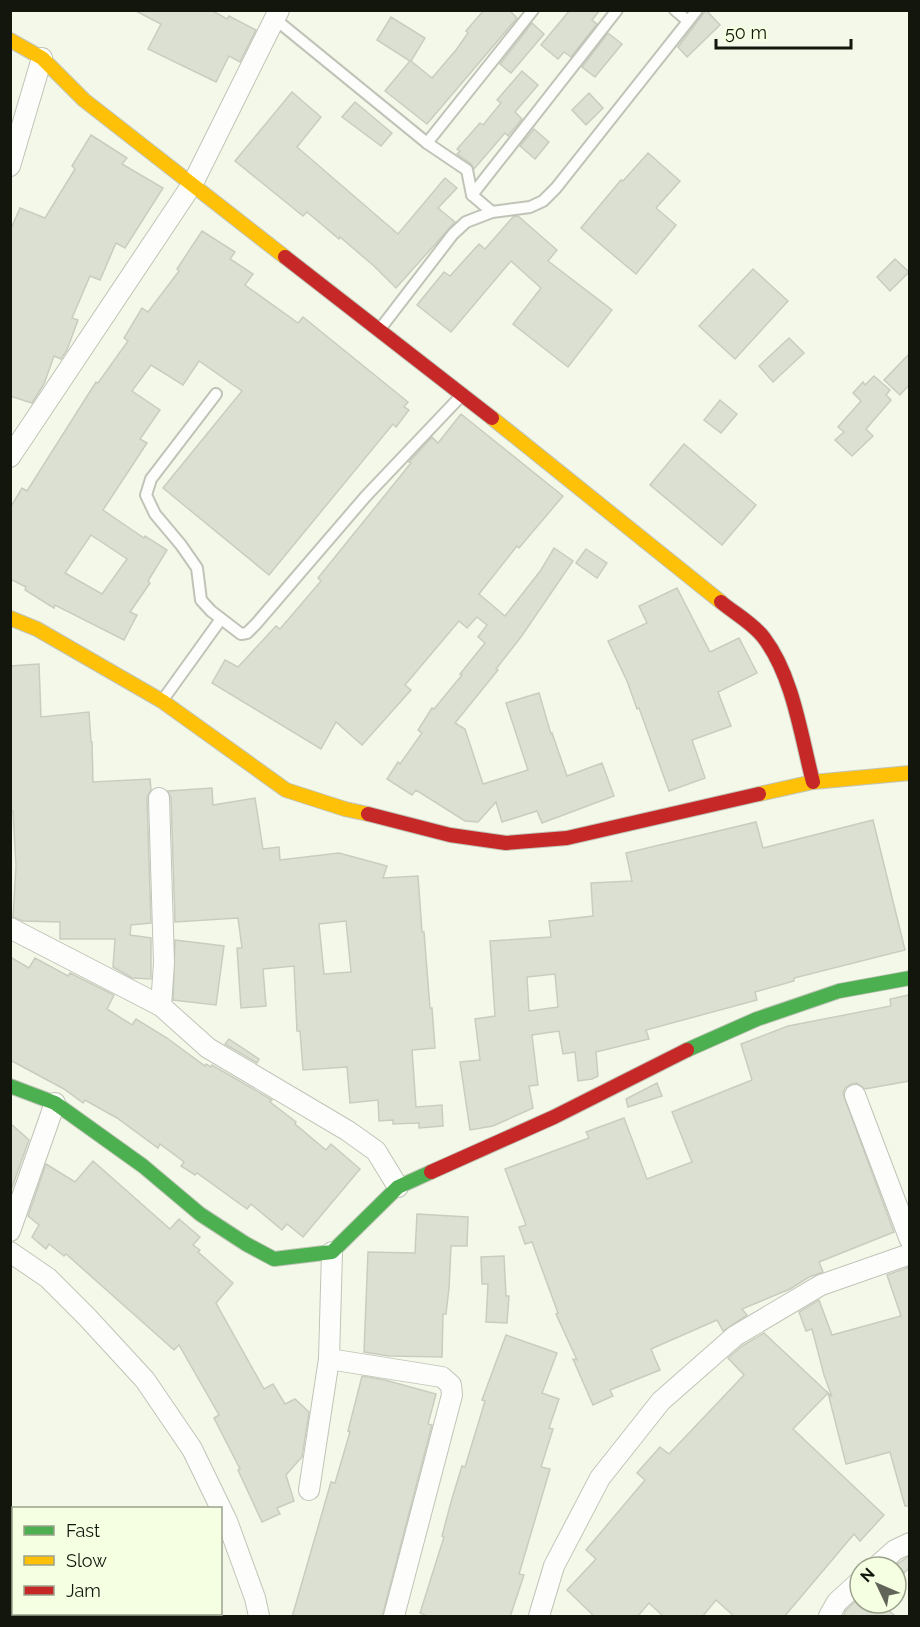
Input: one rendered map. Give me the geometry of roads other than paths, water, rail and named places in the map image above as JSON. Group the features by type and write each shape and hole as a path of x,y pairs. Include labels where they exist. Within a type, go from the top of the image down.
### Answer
{"street":[{"path":"10,457 193,183 277,15"},
{"path":"10,40 42,58 84,100 462,394 763,636 774,652 784,676 813,782"},
{"path":"10,166 42,58"},
{"path":"10,618 37,629 162,701 286,790 345,809 390,818 450,835 506,843 567,838 813,782 909,772"},
{"path":"159,798 164,963 161,1006"},
{"path":"10,928 161,1006 208,1048 348,1131 376,1151 398,1187"},
{"path":"10,1086 55,1103 143,1166 200,1214 274,1259 332,1252 398,1187 554,1117 687,1050 757,1018 839,992 909,978"},
{"path":"855,1095 909,1240"},
{"path":"10,1231 55,1103"},
{"path":"10,1252 48,1278 145,1380 192,1449 220,1507"},
{"path":"309,1490 329,1359 332,1252"},
{"path":"539,1617 554,1566 600,1478 661,1401 735,1336 821,1286 909,1254"},
{"path":"329,1359 442,1377 451,1385 452,1395 394,1617"},
{"path":"222,1511 255,1598 259,1617"},
{"path":"889,1555 909,1543"},
{"path":"829,1617 837,1602 848,1592"}],"lane":[{"path":"427,143 533,10"},
{"path":"472,195 617,10"},
{"path":"675,10 688,21"},
{"path":"380,330 453,234 466,222 492,212 530,207 543,201 556,188 697,10"},
{"path":"277,15 427,143 468,170 472,195 492,212"},
{"path":"216,394 152,479 146,495 155,514 197,568 201,600 221,620 241,634 247,633 366,496 462,394"},
{"path":"162,701 221,620"}]}
